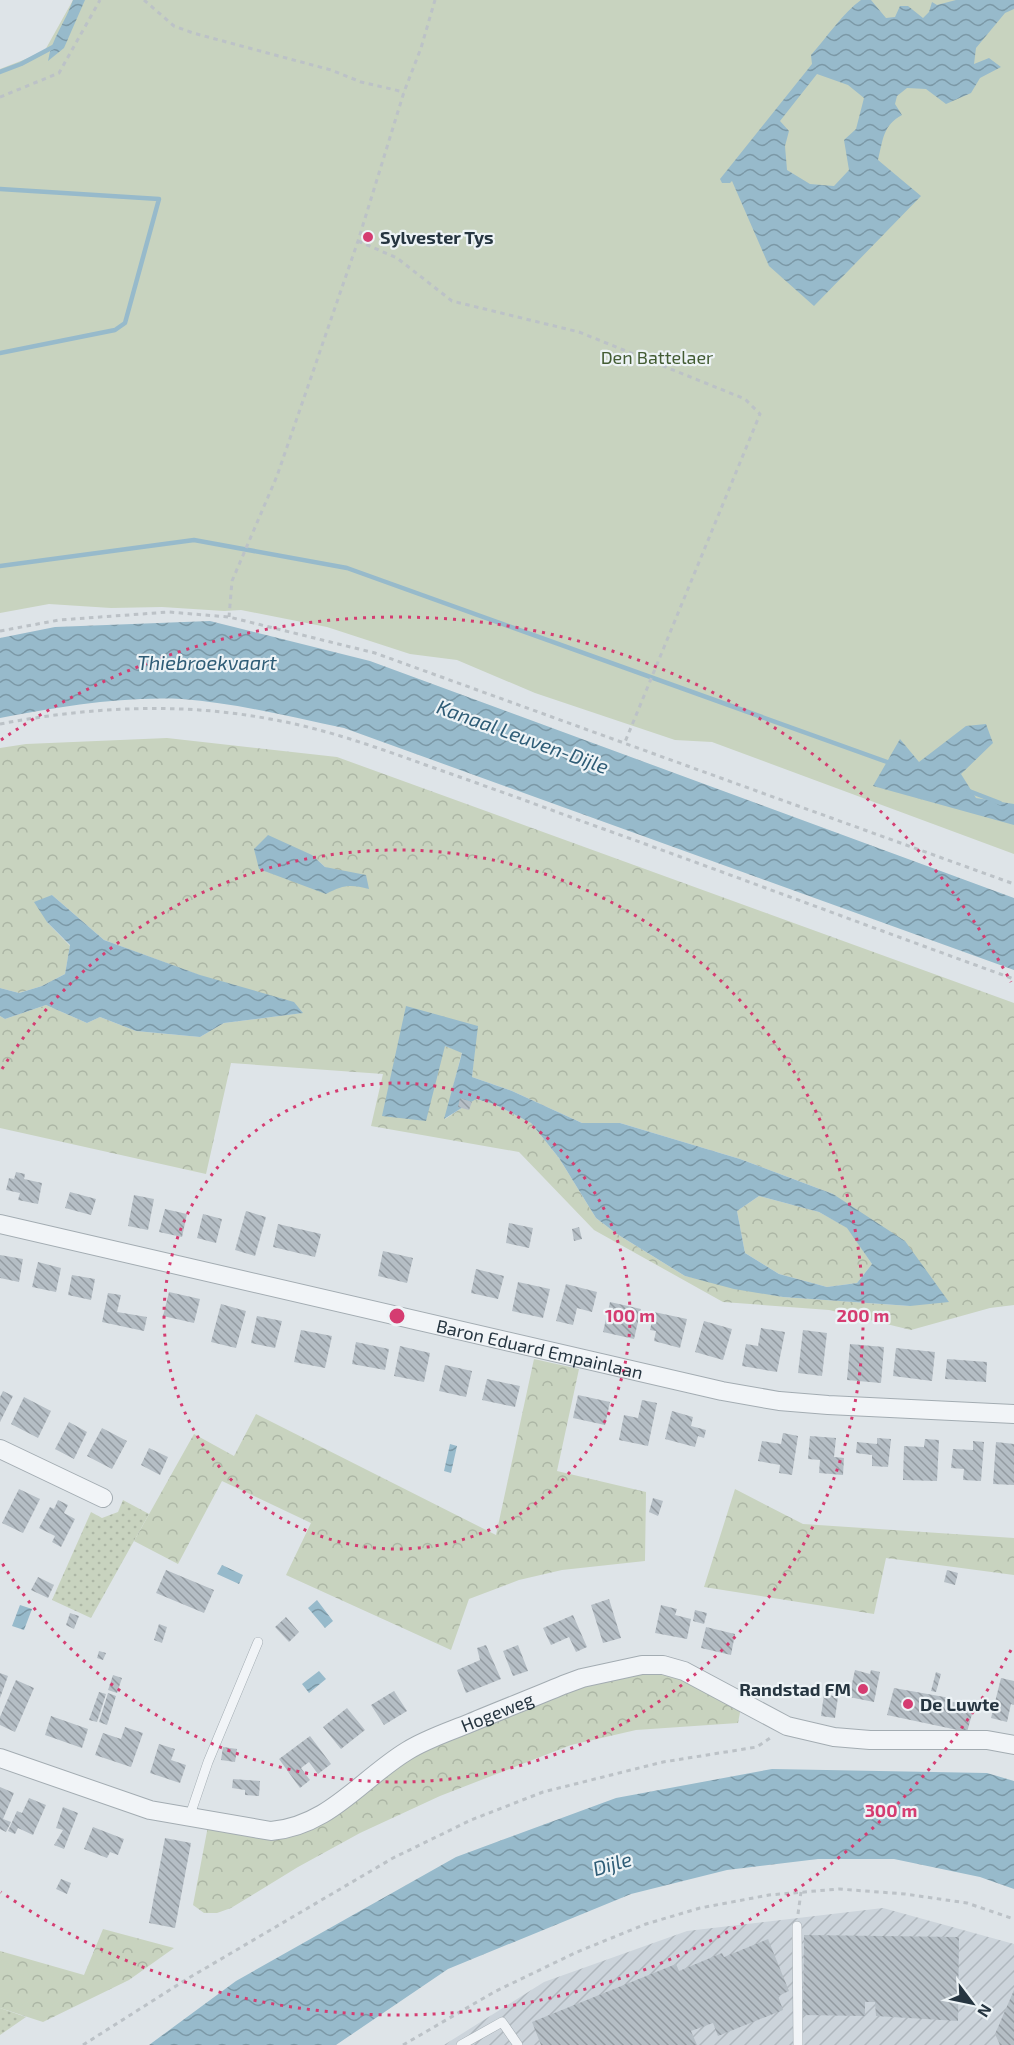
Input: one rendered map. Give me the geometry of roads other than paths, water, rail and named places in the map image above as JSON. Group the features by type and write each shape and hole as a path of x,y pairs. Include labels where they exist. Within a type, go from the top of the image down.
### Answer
{"street":[{"name":"Baron Eduard Empainlaan","path":"0,1224 722,1391 779,1401 828,1405 1014,1414"},
{"path":"0,1449 103,1498"},
{"name":"Hogeweg","path":"0,1758 150,1810 271,1831 299,1826 325,1814 389,1764 426,1741 572,1681 642,1665 663,1665 684,1671 787,1726 834,1737 870,1740 987,1740 1014,1745"}],"lane":[{"path":"189,1818 208,1762 258,1642"},
{"path":"797,1926 798,2045"},
{"path":"461,2045 502,2022 518,2045"}],"water":[{"path":"73,0 85,0 64,48 48,61 52,46"},
{"path":"861,0 871,0 886,18 895,17 900,6 908,6 923,18 929,12 932,2 937,5 956,0 1014,0 1014,9 1005,13 976,48 974,64 989,58 1001,67 980,78 971,93 946,104 926,89 907,88 897,96 895,104 902,115 887,128 878,160 921,196 814,306 769,266 732,181 722,183 720,179 812,64 811,55 854,5","holes":["817,74 848,85 864,98 856,129 844,140 849,170 834,186 810,184 787,170 785,146 789,131 780,121"]},
{"name":"Thiebroekvaart","path":"210,621 370,661 1014,898 1014,970 344,728 243,707 182,699 113,701 67,706 0,718 0,638 55,627"},
{"path":"986,724 993,743 961,774 976,798 1014,804 1014,825 873,786 900,739 919,762 966,726"},
{"path":"268,835 312,855 325,867 366,875 369,889 347,886 326,894 259,869 254,849"},
{"path":"52,895 104,940 200,975 294,1002 303,1013 224,1023 200,1037 136,1031 100,1017 87,1023 46,1005 5,1019 0,1016 0,988 19,993 42,986 65,974 70,945 47,922 34,902"},
{"path":"406,1006 478,1026 472,1077 512,1091 582,1123 620,1123 740,1159 833,1194 905,1241 949,1302 910,1306 783,1297 734,1289 685,1276 617,1234 596,1218 559,1158 531,1123 494,1104 476,1099 444,1119 462,1053 445,1046 426,1121 382,1116","holes":["759,1196 819,1212 847,1228 872,1264 857,1283 827,1287 779,1274 745,1253 737,1211"]},
{"path":"450,1444 457,1446 451,1473 444,1471"},
{"path":"222,1565 243,1575 239,1584 217,1574"},
{"path":"317,1600 333,1621 325,1628 308,1608"},
{"path":"20,1605 32,1609 24,1630 12,1626"},
{"path":"319,1671 326,1679 309,1693 302,1684"},
{"name":"Dijle","path":"772,1769 987,1773 1014,1781 1014,1889 980,1877 894,1859 818,1859 727,1870 631,1894 448,1969 336,2045 149,2045 236,1981 456,1857 616,1798"}],"waterway":[{"path":"0,72 55,46"},
{"path":"0,189 159,199 125,323 115,330 0,353"},
{"path":"0,566 194,540 347,568 890,763"},
{"path":"969,791 1000,803"}],"place":[{"name":"Sylvester Tys","path":"368,237"},
{"name":"Randstad FM","path":"863,1689"},
{"name":"De Luwte","path":"908,1704"}],"park label":[{"name":"Den Battelaer","path":"657,357"}],"water label":[{"name":"Kanaal Leuven-Dijle","path":"523,736"}]}
